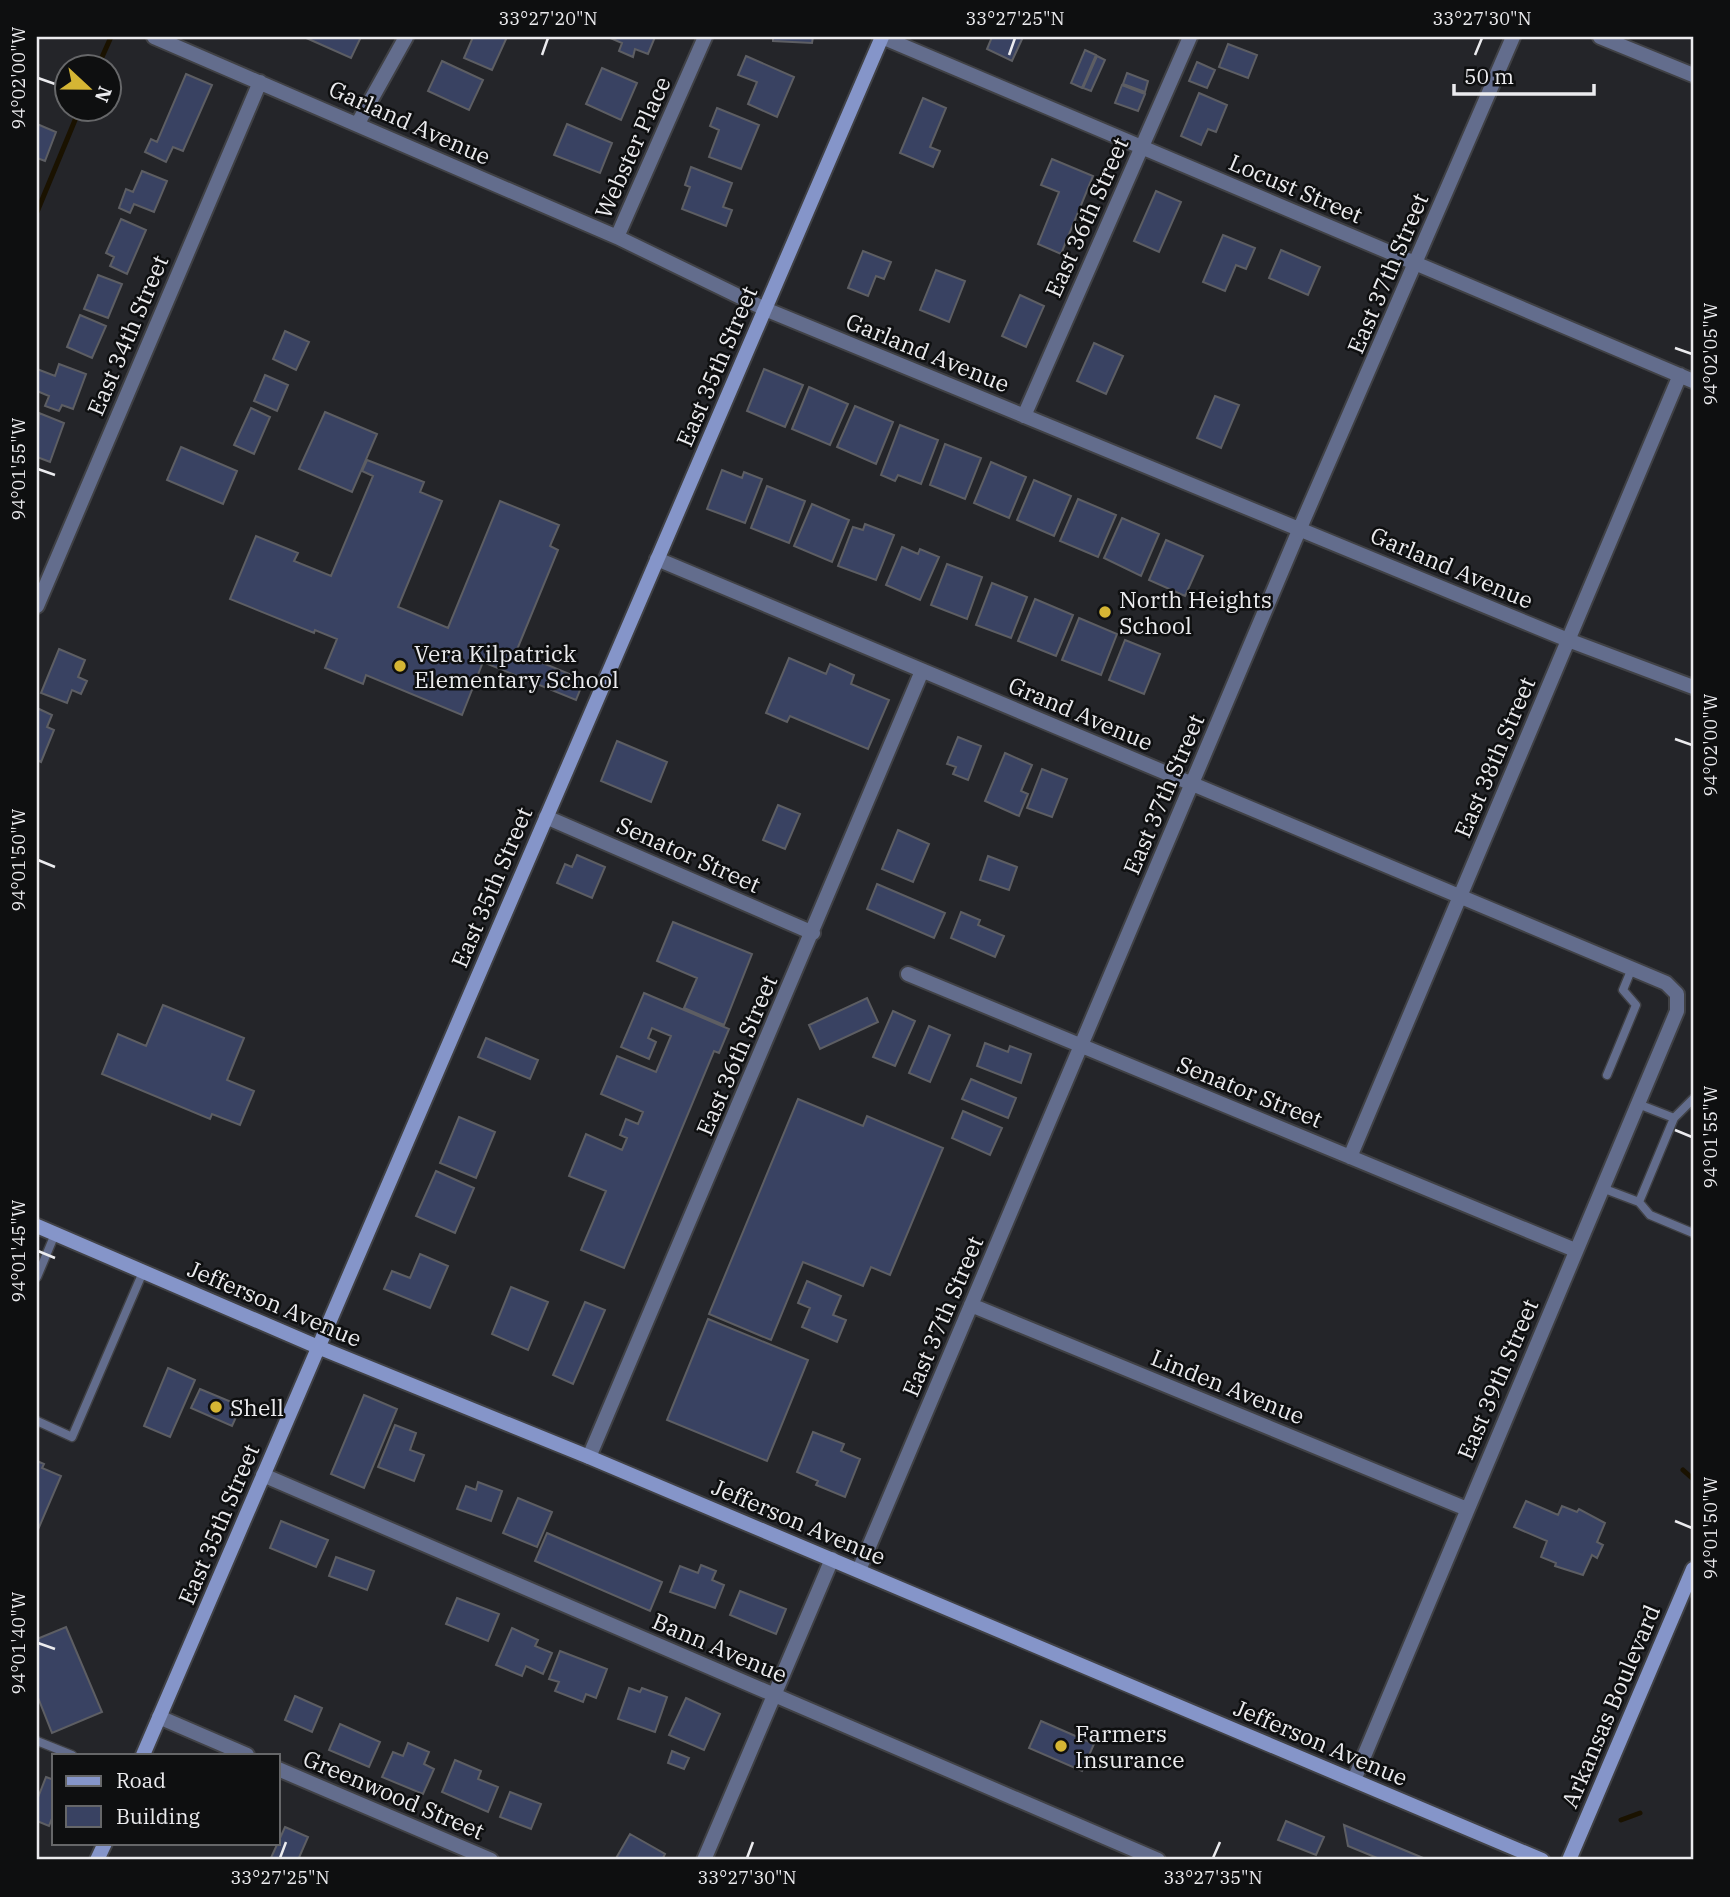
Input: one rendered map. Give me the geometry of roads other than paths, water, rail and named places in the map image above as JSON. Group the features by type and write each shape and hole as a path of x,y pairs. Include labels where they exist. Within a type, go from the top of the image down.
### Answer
{"main road":[{"name":"East 35th Street","path":"143,1754 882,37"},
{"name":"Jefferson Avenue","path":"37,1226 318,1347 859,1570 1542,1860"},
{"name":"Arkansas Boulevard","path":"1569,1860 1693,1569"},
{"path":"97,1860 105,1844"}],"street":[{"name":"Garland Avenue","path":"154,37 617,237 765,309 1568,640 1693,687"},
{"path":"358,123 406,37"},
{"name":"Webster Place","path":"617,237 705,37"},
{"name":"Locust Street","path":"882,37 1686,378"},
{"name":"East 36th Street","path":"1024,416 1190,37"},
{"name":"East 37th Street","path":"859,1570 1300,528 1513,37"},
{"path":"1600,37 1693,75"},
{"name":"East 34th Street","path":"37,605 260,82"},
{"name":"East 38th Street","path":"1350,1157 1568,640 1686,378"},
{"name":"Grand Avenue","path":"657,559 1632,968 1666,983 1677,995"},
{"name":"East 36th Street","path":"589,1457 922,671"},
{"name":"Senator Street","path":"546,817 813,933"},
{"name":"Senator Street","path":"908,974 1575,1250"},
{"name":"East 39th Street","path":"1354,1780 1677,1010 1677,995"},
{"name":"Linden Avenue","path":"971,1305 1467,1509"},
{"name":"Bann Avenue","path":"263,1475 1158,1860"},
{"path":"704,1860 832,1559"},
{"path":"159,1717 245,1754"},
{"name":"Greenwood Street","path":"280,1770 491,1860"}],"lane":[{"path":"1607,1075 1636,1005 1623,990 1632,968"},
{"path":"1639,1202 1674,1118 1693,1099"},
{"path":"1638,1104 1674,1118"},
{"path":"1602,1188 1639,1202 1650,1215 1693,1233"},
{"path":"37,1277 55,1234"},
{"path":"37,1421 72,1437 143,1272"},
{"path":"37,1741 70,1754"}],"waterway":[{"path":"104,52 111,37"},
{"path":"37,212 74,122"},
{"path":"1683,1470 1693,1479"},
{"path":"1621,1820 1640,1813"}],"place":[{"name":"North Heights School","path":"1105,612"},
{"name":"Vera Kilpatrick Elementary School","path":"400,666"},
{"name":"Shell","path":"216,1407"},
{"name":"Farmers Insurance","path":"1061,1746"}]}
